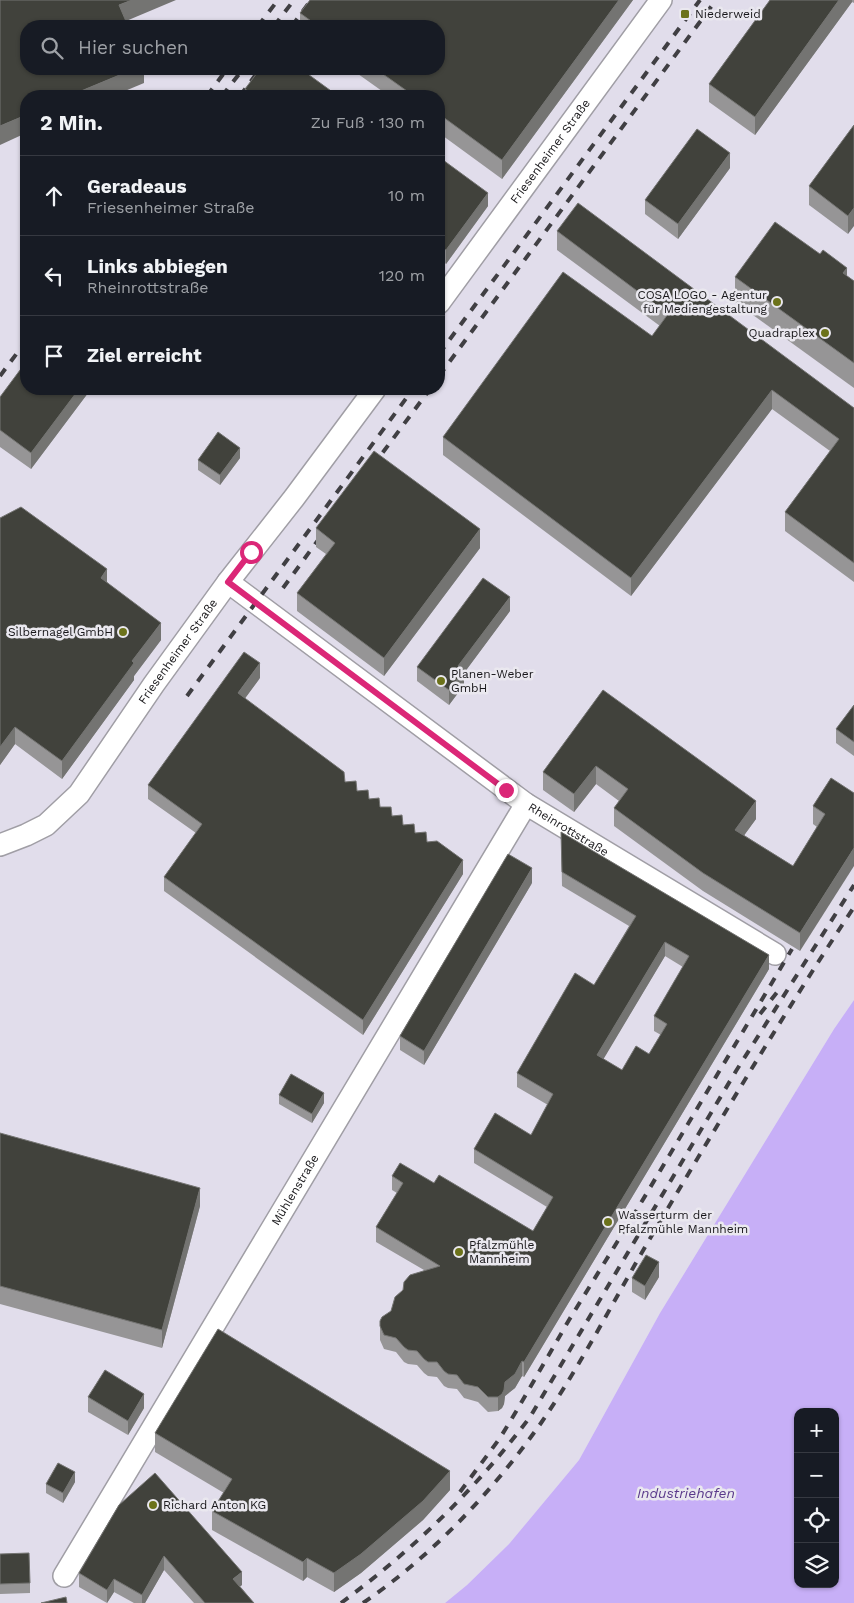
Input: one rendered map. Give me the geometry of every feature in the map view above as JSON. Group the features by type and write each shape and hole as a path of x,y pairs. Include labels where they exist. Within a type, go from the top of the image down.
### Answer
{"street":[{"name":"Friesenheimer Straße","path":"445,295 661,0"},
{"name":"Friesenheimer Straße","path":"0,845 46,825 79,794 154,684 228,582 294,498 371,395"},
{"name":"Rheinrottstraße","path":"228,582 526,804 775,954"},
{"name":"Mühlenstraße","path":"64,1576 526,804"}],"shaded area":[{"path":"0,0 854,0 854,1000 834,1029 660,1313 579,1460 509,1544 467,1585 445,1603 0,1603"}],"water":[{"name":"Industriehafen","path":"854,1000 854,1603 445,1603 467,1585 509,1544 579,1460 660,1313 834,1029"}],"building":[{"path":"0,0 132,0 119,5 125,20 20,20 20,75 120,75 83,90 20,90 20,118 0,126"},
{"path":"310,0 619,0 502,160 445,118 445,90 406,90 384,75 445,75 445,20 310,20 300,13"},
{"path":"770,0 839,0 755,117 709,84"},
{"path":"256,75 309,75 330,90 246,90 245,89"},
{"path":"854,125 854,208 848,216 809,186"},
{"path":"697,129 730,153 678,224 645,200"},
{"path":"445,161 488,193 445,249"},
{"path":"578,203 854,408 854,563 785,512 839,439 772,390 631,578 443,437 563,272 652,336 668,314 557,231"},
{"path":"775,222 820,254 823,250 847,268 843,273 854,281 854,363 735,277"},
{"path":"20,370 20,395 74,395 31,453 0,430 0,397"},
{"path":"218,432 240,448 220,475 198,460"},
{"path":"374,451 480,529 384,658 297,593 335,543 316,528"},
{"path":"21,507 107,569 101,578 161,623 62,761 15,727 0,747 0,518"},
{"path":"483,578 510,597 458,666 464,670 449,690 417,667"},
{"path":"244,652 260,663 238,693 344,772 345,782 356,781 357,791 368,790 369,799 379,798 380,807 391,807 392,816 402,815 403,825 414,824 415,833 426,832 427,842 437,841 463,860 363,1020 164,877 202,824 148,785"},
{"path":"603,690 756,801 735,830 793,866 825,814 813,806 831,778 854,793 854,848 800,933 703,873 614,808 628,789 596,766 574,794 543,772"},
{"path":"854,705 854,742 836,729"},
{"path":"561,832 769,955 524,1362 522,1361 515,1374 505,1382 502,1394 498,1397 488,1397 478,1387 464,1384 457,1375 448,1374 437,1362 428,1362 417,1351 408,1350 404,1347 396,1338 384,1335 380,1321 382,1317 391,1311 395,1297 403,1290 404,1282 410,1275 440,1266 376,1227 403,1183 392,1176 400,1163 434,1183 439,1175 533,1231 553,1197 474,1149 495,1113 531,1135 553,1094 517,1073 575,973 594,985 636,916 562,872","holes":["665,942 689,956 654,1016 667,1024 649,1054 636,1046 622,1070 597,1055"]},
{"path":"508,854 532,868 424,1051 400,1036"},
{"path":"291,1074 324,1093 312,1114 279,1095"},
{"path":"0,1133 200,1188 162,1330 0,1286"},
{"path":"646,1255 659,1262 645,1286 632,1278"},
{"path":"218,1329 450,1471 423,1501 361,1554 334,1573 307,1558 303,1562 212,1511 232,1479 155,1433"},
{"path":"105,1370 144,1394 128,1421 88,1397"},
{"path":"58,1463 75,1472 63,1493 46,1484"},
{"path":"155,1473 242,1572 233,1579 254,1603 205,1603 164,1556 142,1595 114,1579 107,1590 79,1573 119,1505"},
{"path":"29,1553 30,1583 0,1584 0,1554"},
{"path":"66,1597 67,1603 41,1603"}],"railway":[{"path":"263,20 278,0"},
{"path":"279,20 294,0"},
{"path":"296,20 311,0"},
{"path":"445,346 700,0"},
{"path":"445,368 716,0"},
{"path":"211,90 223,75"},
{"path":"227,90 238,75"},
{"path":"244,90 256,75"},
{"path":"0,376 20,349"},
{"path":"187,696 409,395"},
{"path":"372,467 426,395"},
{"path":"283,588 324,532"},
{"path":"341,1603 393,1562 442,1517 488,1469 530,1417 736,1071 854,885"},
{"path":"363,1603 413,1565 460,1521 503,1473 541,1423 586,1352 655,1230 728,1108 802,987 854,907"},
{"path":"460,1492 500,1438 792,949"},
{"path":"760,1014 782,986"}],"place":[{"name":"Niederweid","path":"685,14"},
{"name":"COSA LOGO - Agentur für Mediengestaltung","path":"777,302"},
{"name":"Quadraplex","path":"825,333"},
{"name":"Silbernagel GmbH","path":"123,632"},
{"name":"Planen-Weber GmbH","path":"441,681"},
{"name":"Wasserturm der Pfalzmühle Mannheim","path":"608,1222"},
{"name":"Pfalzmühle Mannheim","path":"459,1252"},
{"name":"Richard Anton KG","path":"153,1505"}],"route":[{"path":"251,552 228,582 506,790"}]}
